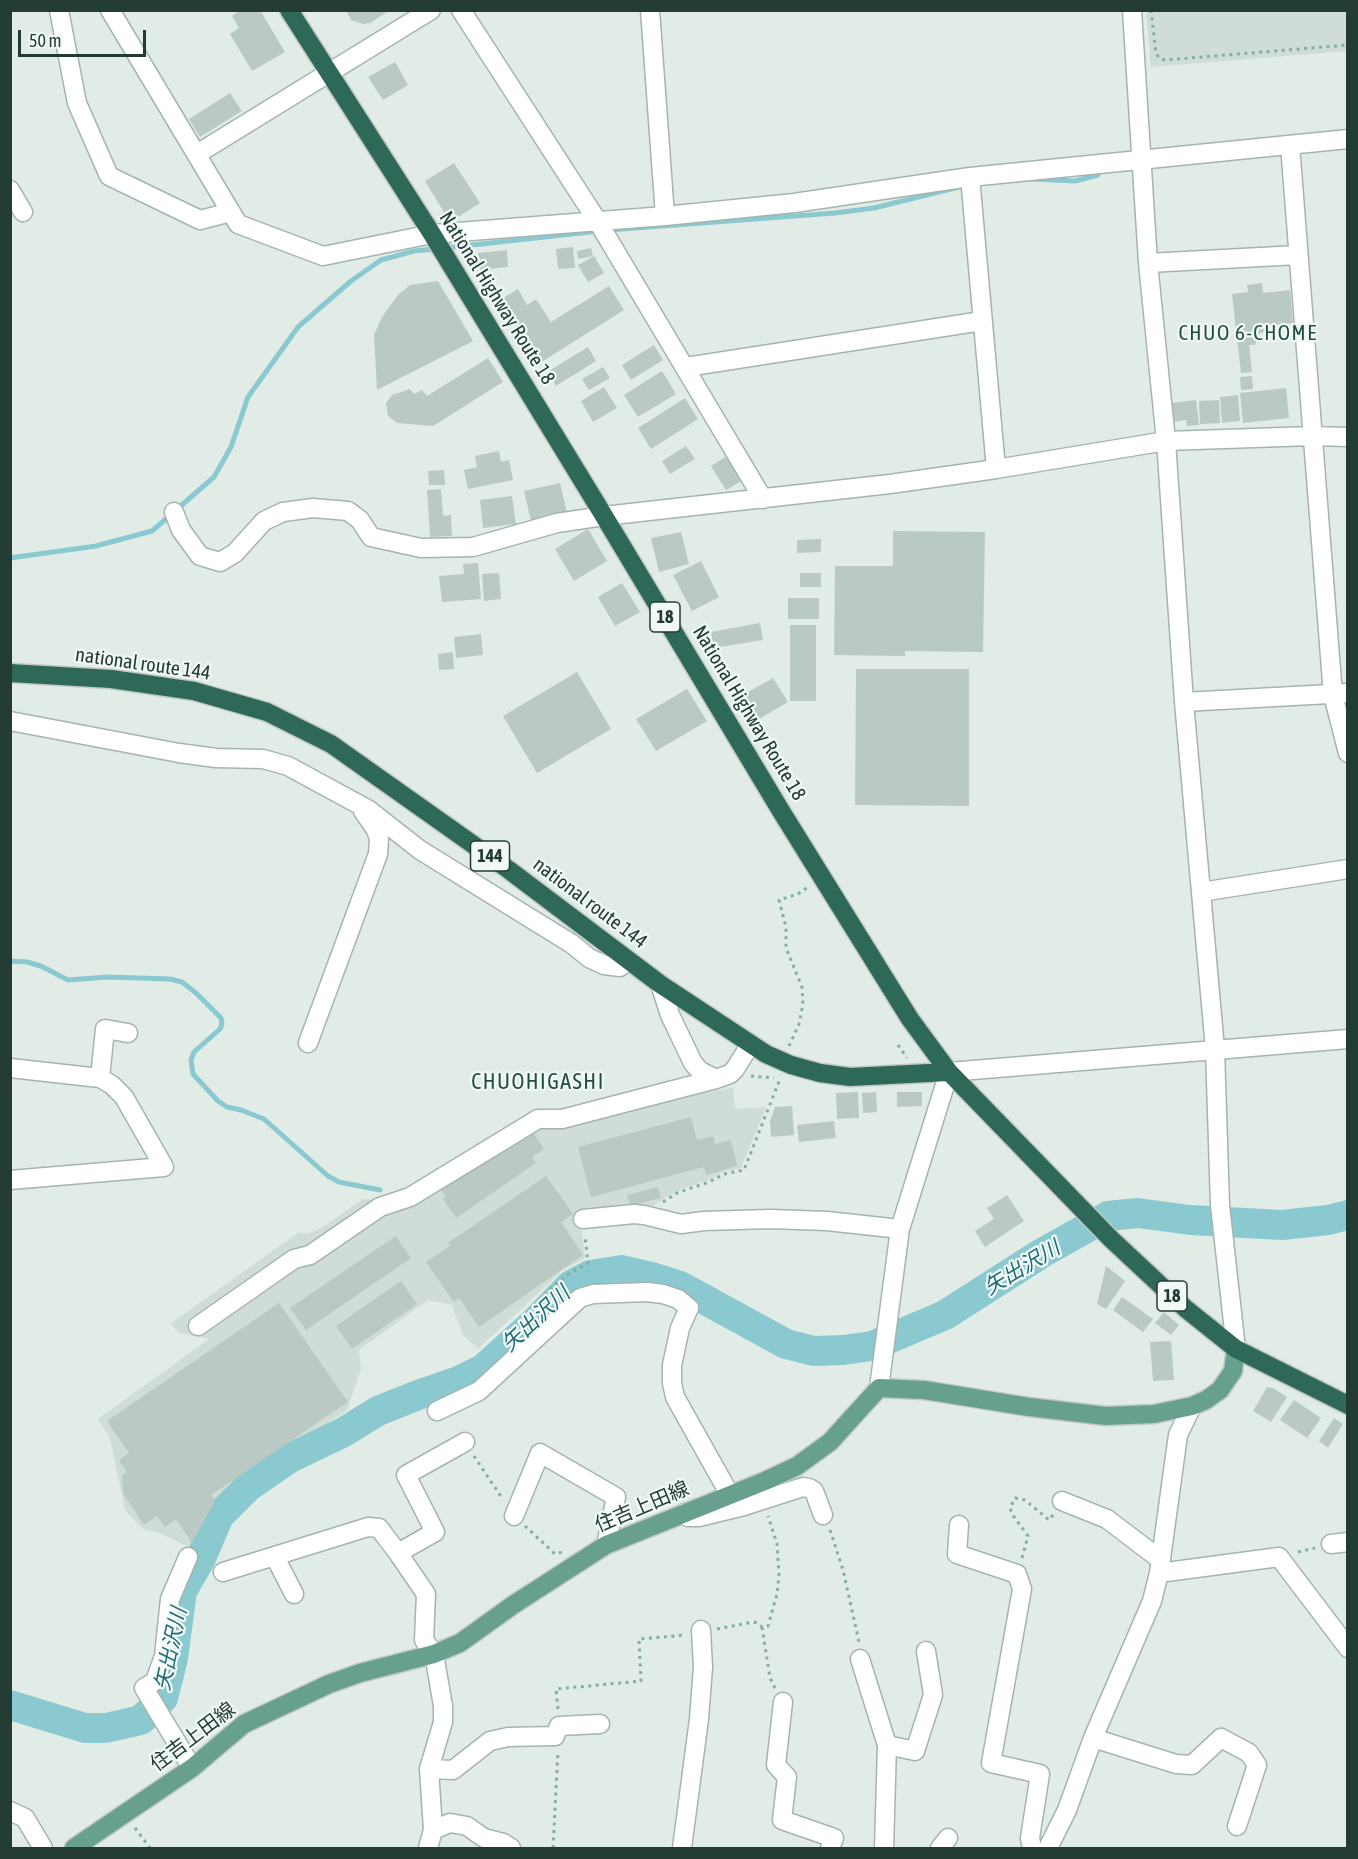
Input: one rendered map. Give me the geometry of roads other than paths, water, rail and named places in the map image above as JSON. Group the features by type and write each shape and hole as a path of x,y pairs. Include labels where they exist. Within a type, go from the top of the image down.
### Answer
{"highway":[{"name":"National Highway Route 18","path":"289,10 432,234 910,1019 949,1072 1071,1199 1186,1309 1236,1349"},
{"name":"national route 144","path":"10,673 111,679 194,691 267,712 331,744 509,870 627,960 750,1045 781,1070 850,1077 949,1072"},
{"name":"18","path":"1236,1349 1347,1405"}],"main road":[{"path":"879,1388 924,1390 1029,1407 1106,1416 1154,1414 1192,1406 1220,1390 1233,1371 1236,1349"},
{"name":"住吉上田線","path":"74,1848 126,1815 192,1768 244,1724 329,1683 434,1654 460,1643 513,1605 606,1545 797,1466 830,1442 879,1388"}],"street":[{"path":"59,10 77,103 109,176 200,220 231,212"},
{"path":"110,10 238,224 323,256 432,234 598,222 794,203 970,177 1347,139"},
{"path":"197,154 431,10"},
{"path":"461,10 598,222 763,499"},
{"path":"650,10 665,216"},
{"path":"1132,10 1148,263 1166,441 1184,702 1215,1049 1220,1205 1236,1349"},
{"path":"1290,145 1312,436 1347,753"},
{"path":"970,177 996,469"},
{"path":"10,190 23,212"},
{"path":"1148,263 1298,255"},
{"path":"686,367 982,321"},
{"path":"174,512 181,530 200,556 220,562 235,554 264,521 283,512 313,508 348,511 360,520 371,537 421,548 473,547 557,523 996,469 1166,441 1347,437"},
{"path":"1184,702 1340,694"},
{"path":"10,721 179,753 216,758 263,759 288,766 369,810 420,850 572,944 589,957 604,965 620,967 627,960"},
{"path":"308,1043 378,854 379,839 376,830 358,804"},
{"path":"1200,892 1347,869"},
{"path":"660,984 670,1015 693,1063 700,1071 716,1079"},
{"path":"100,1078 105,1029 128,1033"},
{"path":"879,1388 890,1319 900,1229 949,1072 1347,1039"},
{"path":"198,1326 294,1259 310,1255 380,1207 410,1197 538,1119 562,1119 716,1079 730,1074 735,1069 750,1045"},
{"path":"10,1068 100,1078 112,1085 124,1097 164,1167 10,1180"},
{"path":"583,1219 626,1214 644,1215 681,1224 770,1219 827,1221 900,1229"},
{"path":"437,1411 479,1391 580,1298 593,1294 647,1292 663,1294 678,1299 689,1308 680,1328 672,1365 675,1397 738,1492 750,1495 785,1492"},
{"path":"1048,1848 1066,1810 1093,1738 1152,1601 1160,1567 1178,1435 1192,1406"},
{"path":"399,1553 435,1532 406,1475 465,1442"},
{"path":"514,1516 540,1453 616,1497 606,1545"},
{"path":"685,1513 688,1517 699,1517 762,1500 795,1488 809,1488 814,1491 823,1515"},
{"path":"1062,1501 1107,1519 1160,1567 1279,1557 1347,1648"},
{"path":"959,1525 957,1554 1017,1574 1022,1590 991,1763 1040,1774 1030,1838 1032,1848"},
{"path":"223,1572 368,1527 379,1528 399,1553 426,1594 424,1640 434,1654 443,1706 443,1722 429,1769 433,1830 428,1848"},
{"path":"188,1557 170,1599 164,1656 155,1681 144,1688 192,1768"},
{"path":"275,1557 294,1594"},
{"path":"682,1848 699,1719 703,1667 701,1632"},
{"path":"887,1745 915,1751 933,1695 926,1651"},
{"path":"860,1659 887,1745 884,1848"},
{"path":"783,1702 776,1765 787,1777 782,1820 834,1838 830,1848"},
{"path":"429,1769 453,1770 490,1741 600,1724"},
{"path":"1093,1738 1176,1764 1192,1765 1221,1738 1249,1753 1257,1765 1238,1826"},
{"path":"10,1811 25,1818 43,1848"},
{"path":"433,1830 450,1823 467,1826 484,1838 503,1843 511,1848"}],"waterway":[{"path":"1033,179 1075,181 1098,175"},
{"path":"609,230 835,213 874,208 959,187"},
{"path":"445,248 599,231"},
{"path":"10,558 96,546 152,531 214,477 231,447 248,397 298,327 351,281 381,260 414,251 435,249"},
{"path":"10,961 41,966 68,980 107,977 170,979 182,982 221,1018 220,1029 194,1052 191,1060 193,1074 218,1101 227,1107 264,1119 328,1176 339,1182 380,1190"},
{"name":"矢出沢川","path":"10,1705 85,1728 106,1728 141,1720 163,1698 173,1658 182,1591 201,1558 219,1516 248,1487 290,1458 344,1432 378,1411 456,1382 483,1369 537,1320 571,1285 590,1275 622,1270 652,1277 680,1286 786,1344 814,1351 843,1350 872,1346 945,1315 1042,1253 1108,1216 1138,1213 1190,1220 1282,1225 1328,1220 1348,1215"}],"district":[{"name":"CHUO 6-CHOME","path":"1248,333"},
{"name":"CHUOHIGASHI","path":"538,1082"}]}
